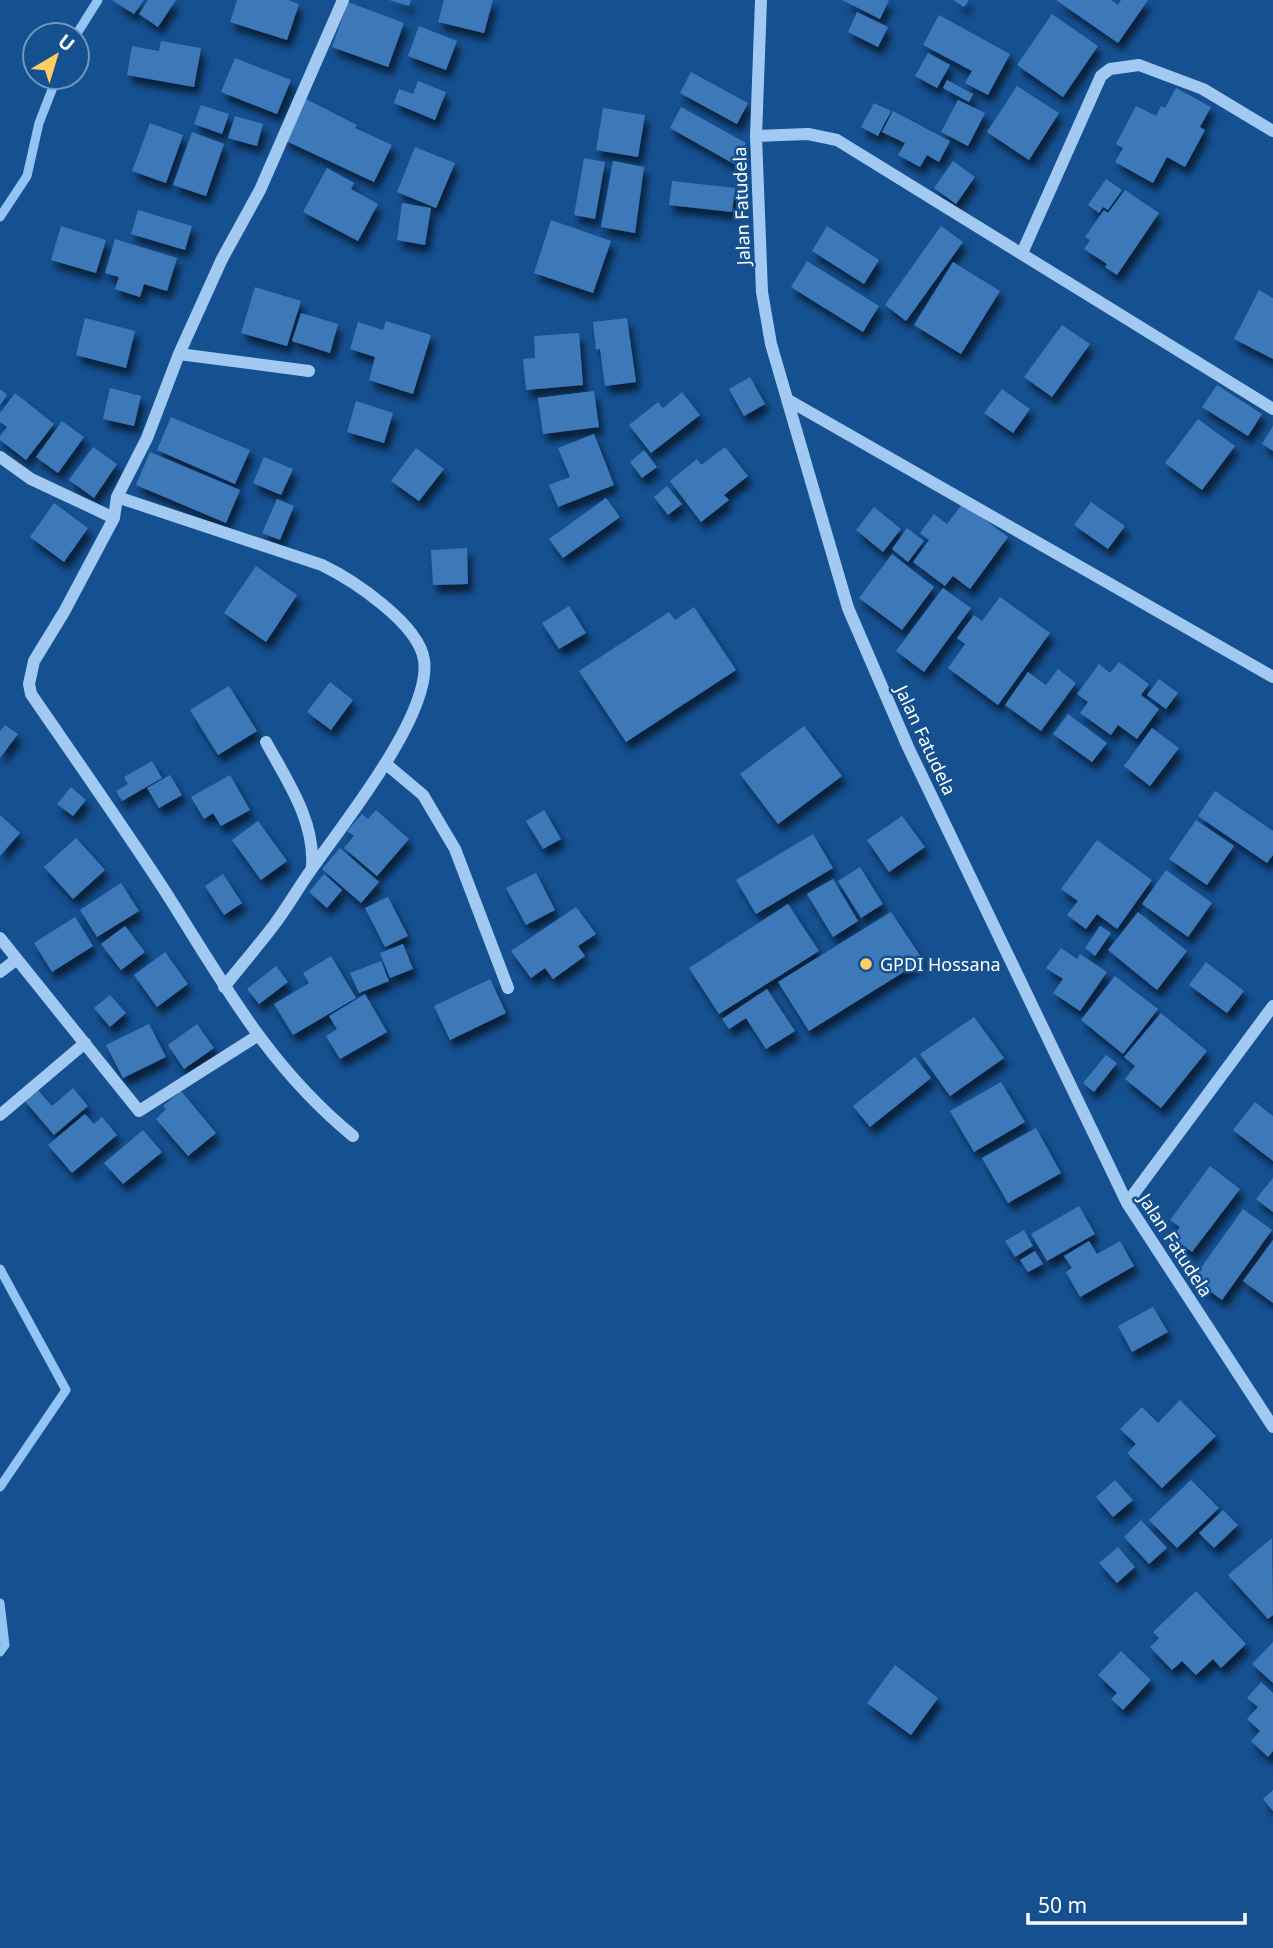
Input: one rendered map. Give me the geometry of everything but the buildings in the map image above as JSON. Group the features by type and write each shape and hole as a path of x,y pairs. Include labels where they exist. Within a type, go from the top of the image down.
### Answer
{"street":[{"path":"343,0 260,190 222,259 179,354 147,438 117,497 114,519 34,661 29,684 31,694 163,889 257,1036 320,1109 353,1136"},
{"name":"Jalan Fatudela","path":"761,0 756,136 762,292 771,344 848,607 908,747 1126,1203 1271,1417"},
{"path":"1022,253 1101,76 1110,69 1139,65 1203,89 1273,131"},
{"path":"756,136 808,134 837,140 1273,409"},
{"path":"179,354 309,371"},
{"path":"788,400 1273,677"},
{"path":"0,457 31,479 114,519"},
{"path":"117,497 322,565 345,576 371,594 421,646 425,677 417,703 386,764 275,924 224,987"},
{"path":"266,742 304,813 310,835 312,868"},
{"path":"386,764 423,795 455,849 508,988"},
{"path":"0,938 139,1111 257,1036"},
{"path":"0,972 17,959"},
{"path":"1126,1203 1273,1006"},
{"path":"0,1115 85,1043"}],"waterway":[{"path":"85,21 98,0"},
{"path":"0,217 27,176 39,123 52,91"},
{"path":"0,1269 66,1390 0,1487"},
{"path":"0,1603 5,1645 0,1652"}],"place":[{"name":"GPDI Hossana","path":"866,964"}]}
